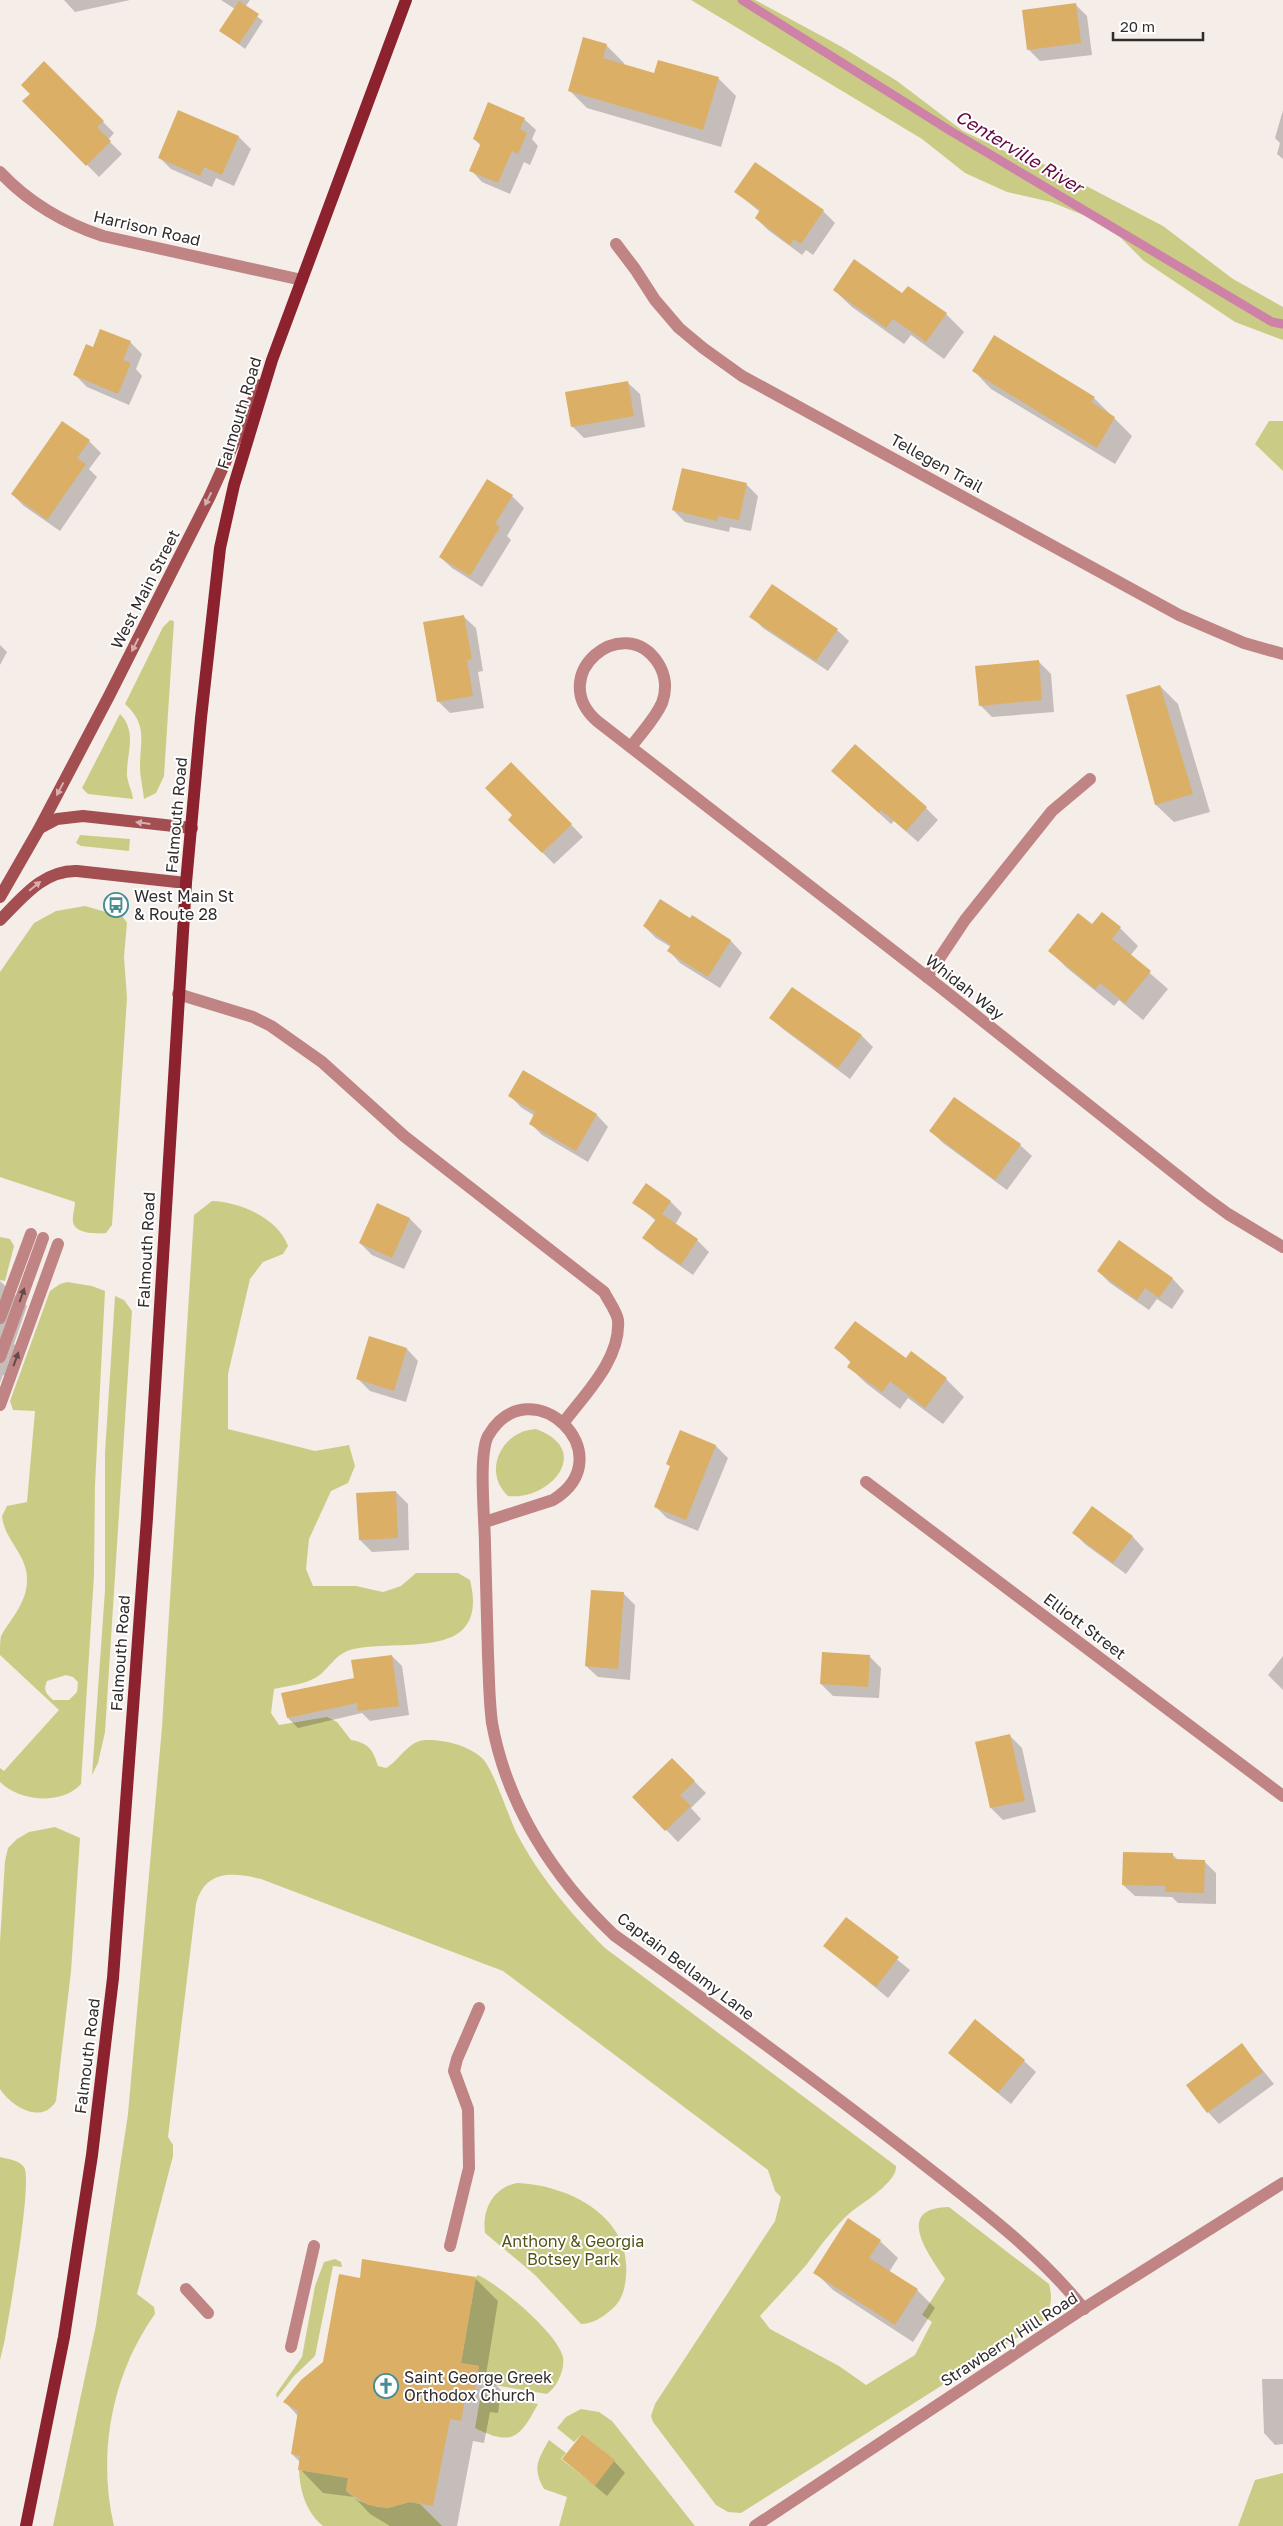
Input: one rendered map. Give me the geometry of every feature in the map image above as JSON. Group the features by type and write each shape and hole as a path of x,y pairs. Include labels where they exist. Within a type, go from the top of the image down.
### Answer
{"main road":[{"name":"Falmouth Road","path":"26,2526 64,2337 92,2155 113,1978 147,1518 186,883 201,718 220,548 234,485 272,360 406,0"},
{"name":"West Main Street","path":"0,897 39,829 114,688 206,504 272,360"},
{"path":"39,829 57,819 83,816 192,828"},
{"path":"0,920 43,879 62,872 77,871 186,883"}],"street":[{"name":"Harrison Road","path":"0,172 32,201 71,226 103,236 302,280"},
{"name":"Tellegen Trail","path":"616,244 635,268 654,300 680,328 703,348 742,376 1179,615 1244,643 1283,654"},
{"name":"Whidah Way","path":"631,747 659,709 665,692 665,683 660,666 649,652 633,645 615,644 598,651 582,673 580,691 582,699 591,715 631,747 1209,1199 1244,1224 1283,1247"},
{"path":"926,977 965,920 1052,811 1090,778"},
{"path":"178,994 253,1017 271,1026 322,1062 404,1136 604,1292 618,1319 615,1345 603,1371 564,1422 573,1433 579,1452 577,1471 569,1488 562,1495 544,1504 484,1522"},
{"path":"0,1318 37,1236 0,1357"},
{"path":"0,1405 58,1244"},
{"name":"Captain Bellamy Lane","path":"564,1422 552,1414 533,1410 514,1413 497,1424 486,1440 484,1449 484,1522 490,1699 496,1738 507,1775 532,1834 571,1890 591,1914 614,1935 848,2105 1023,2244 1060,2279 1084,2309"},
{"name":"Elliott Street","path":"866,1482 1283,1796"},
{"path":"450,2246 469,2168 468,2109 454,2071 456,2059 479,2008"},
{"name":"Strawberry Hill Road","path":"755,2526 1084,2309 1283,2183"},
{"path":"291,2347 314,2246"},
{"path":"186,2289 208,2313"}],"green space":[{"path":"691,0 755,0 842,47 897,81 963,131 1017,157 1046,165 1163,226 1233,279 1283,307 1283,340 1235,322 1144,261 1121,238 1088,217 1051,202 1007,192 965,173 922,139"},
{"path":"1269,421 1283,421 1283,471 1255,444"},
{"path":"170,620 174,621 164,776 156,793 144,799 140,771 140,726 125,704 163,627"},
{"path":"120,714 129,728 130,744 127,776 133,799 88,794 82,788"},
{"path":"80,835 130,839 129,851 81,846 76,843"},
{"path":"85,906 123,917 127,923 124,957 127,998 112,1225 106,1233 82,1231 75,1226 73,1220 75,1202 0,1177 0,972 34,923 56,911"},
{"path":"212,1201 246,1208 257,1213 276,1227 288,1246 283,1254 263,1262 250,1279 228,1374 228,1429 315,1451 349,1445 355,1466 348,1483 331,1491 309,1539 306,1569 313,1586 356,1586 383,1592 401,1586 416,1573 458,1573 470,1580 473,1607 467,1625 453,1636 435,1642 369,1647 345,1652 335,1659 319,1676 300,1684 274,1689 271,1713 279,1725 327,1717 337,1722 351,1740 366,1745 372,1751 378,1766 386,1768 409,1747 425,1740 463,1746 476,1753 487,1764 517,1834 535,1865 568,1909 605,1948 896,2166 892,2178 886,2185 839,2223 807,2264 760,2316 770,2329 839,2366 866,2385 915,2355 932,2322 922,2315 945,2279 924,2246 920,2234 919,2224 922,2215 932,2209 949,2207 1049,2284 1050,2303 1043,2321 741,2513 728,2512 716,2505 653,2422 651,2416 655,2404 775,2221 781,2197 775,2191 768,2170 503,1971 261,1879 230,1875 213,1879 200,1893 196,1904 168,2137 173,2145 173,2156 137,2294 154,2307 155,2314 140,2337 128,2362 112,2416 108,2443 109,2499 114,2526 53,2526 96,2325 128,2114 162,1727 194,1215"},
{"path":"0,1237 10,1239 14,1246 5,1281 0,1280"},
{"path":"67,1282 92,1286 105,1291 95,1485 94,1575 81,1784 73,1791 63,1795 41,1798 18,1794 0,1782 0,1768 4,1771 59,1710 0,1655 1,1636 18,1610 24,1596 27,1580 24,1563 7,1533 2,1516 7,1506 27,1502 35,1411 13,1410 10,1401 50,1291 60,1284","holes":["66,1675 73,1677 78,1682 77,1692 69,1700 53,1700 47,1694 45,1690 47,1681"]},
{"path":"115,1296 124,1300 132,1311 105,1732 98,1763 92,1775 105,1590 105,1453"},
{"path":"536,1429 553,1438 562,1449 564,1461 559,1473 550,1483 538,1491 508,1496 500,1486 496,1476 499,1454 513,1437 524,1431"},
{"path":"55,1827 80,1838 71,1971 56,2101 43,2112 35,2112 19,2107 5,2096 0,2089 0,1942 5,1861 8,1848 17,1839 29,1832"},
{"path":"0,2157 13,2160 22,2165 26,2177 23,2221 5,2339 0,2360"},
{"name":"Anthony & Georgia Botsey Park","path":"517,2183 537,2185 575,2197 593,2208 608,2221 619,2236 625,2255 625,2286 618,2303 601,2318 581,2324 535,2275 485,2233 485,2216 491,2201 501,2190"},
{"path":"335,2259 341,2262 342,2267 333,2266 315,2356 294,2376 277,2398 276,2394 302,2357 315,2286 324,2262"},
{"path":"478,2275 488,2280 527,2311 559,2347 563,2357 560,2378 547,2394 476,2382 479,2366 461,2363 476,2277"},
{"path":"481,2394 538,2404 526,2424 514,2436 498,2437 475,2428"},
{"path":"581,2409 599,2412 612,2421 695,2526 559,2526 567,2497 544,2489 537,2469 539,2458 549,2440 566,2453 561,2459 594,2485 614,2460 582,2434 574,2442 557,2428 566,2417"},
{"path":"299,2470 348,2478 346,2491 359,2501 377,2507 388,2508 410,2502 420,2504 442,2526 323,2526 312,2514 305,2501"},
{"path":"1283,2473 1283,2526 1238,2526 1255,2480"}],"building":[{"path":"239,1 259,14 239,44 219,31"},
{"path":"1076,3 1081,43 1027,50 1022,10"},
{"path":"583,37 607,44 603,58 654,73 658,60 719,77 703,130 568,91"},
{"path":"44,61 104,121 97,127 111,141 86,166 22,101 30,94 21,85"},
{"path":"488,102 525,118 520,129 527,133 518,154 512,151 498,183 469,171 481,143 473,139"},
{"path":"178,110 239,136 222,175 204,167 200,176 158,158"},
{"path":"755,162 824,210 801,244 794,239 790,245 755,218 760,210 734,192"},
{"path":"854,259 902,293 908,286 947,313 926,342 893,319 886,328 833,290"},
{"path":"100,329 131,341 123,360 131,363 118,394 73,375 86,344 93,347"},
{"path":"994,335 1095,397 1091,402 1115,417 1097,448 972,371"},
{"path":"628,381 634,416 571,427 565,392"},
{"path":"62,421 90,440 77,458 86,464 47,520 11,494"},
{"path":"682,468 747,483 739,520 718,516 717,521 672,510"},
{"path":"487,479 513,495 495,524 500,527 470,576 439,557"},
{"path":"772,584 838,629 816,661 749,617"},
{"path":"464,615 472,659 467,660 473,696 437,702 423,622"},
{"path":"1039,660 1042,700 979,706 975,666"},
{"path":"1160,685 1193,794 1155,805 1126,695"},
{"path":"855,744 927,807 906,831 881,810 879,813 831,771"},
{"path":"511,762 572,824 542,853 508,820 512,815 485,788"},
{"path":"660,899 690,918 692,915 731,940 708,977 667,951 671,945 643,926"},
{"path":"1102,912 1121,927 1112,939 1151,971 1125,1003 1100,983 1095,989 1048,951 1078,913 1092,924"},
{"path":"792,987 862,1035 838,1068 769,1018"},
{"path":"523,1070 597,1114 576,1151 529,1124 535,1112 508,1096"},
{"path":"954,1097 1021,1144 995,1180 929,1131"},
{"path":"646,1183 671,1201 662,1214 698,1239 681,1265 642,1238 656,1219 632,1203"},
{"path":"377,1203 410,1218 392,1258 359,1243"},
{"path":"1119,1240 1173,1278 1159,1298 1145,1288 1137,1300 1097,1271"},
{"path":"855,1321 906,1358 911,1351 947,1378 925,1408 890,1381 882,1392 847,1367 851,1361 834,1348"},
{"path":"369,1336 407,1348 394,1391 356,1379"},
{"path":"680,1430 716,1445 686,1520 654,1507 670,1466 666,1464"},
{"path":"396,1491 398,1538 359,1540 356,1493"},
{"path":"1092,1506 1133,1536 1113,1563 1072,1533"},
{"path":"591,1590 624,1592 618,1669 585,1666"},
{"path":"822,1652 870,1655 868,1687 820,1684"},
{"path":"392,1655 399,1706 358,1711 357,1703 287,1718 281,1693 354,1678 351,1660"},
{"path":"1010,1734 1025,1801 990,1808 975,1742"},
{"path":"672,1758 695,1781 680,1795 691,1806 665,1831 632,1797"},
{"path":"1123,1852 1173,1853 1173,1859 1205,1860 1204,1893 1165,1892 1165,1886 1122,1885"},
{"path":"846,1917 899,1957 876,1987 823,1946"},
{"path":"975,2019 1025,2060 998,2093 948,2053"},
{"path":"1242,2043 1263,2072 1207,2113 1186,2085"},
{"path":"848,2218 881,2240 869,2258 918,2289 895,2325 813,2273"},
{"name":"Saint George Greek Orthodox Church","path":"362,2259 476,2277 461,2363 479,2366 475,2390 467,2389 461,2421 450,2419 433,2506 410,2502 388,2508 368,2505 346,2491 348,2478 298,2470 300,2456 291,2454 298,2411 283,2402 301,2380 323,2362 339,2274 360,2278"},
{"path":"582,2434 615,2460 595,2486 562,2459"}],"waterway":[{"name":"Centerville River","path":"742,0 949,130 1272,322 1283,324"}],"place":[{"name":"West Main St & Route 28","path":"116,905"},
{"name":"Saint George Greek Orthodox Church","path":"386,2386"}]}
